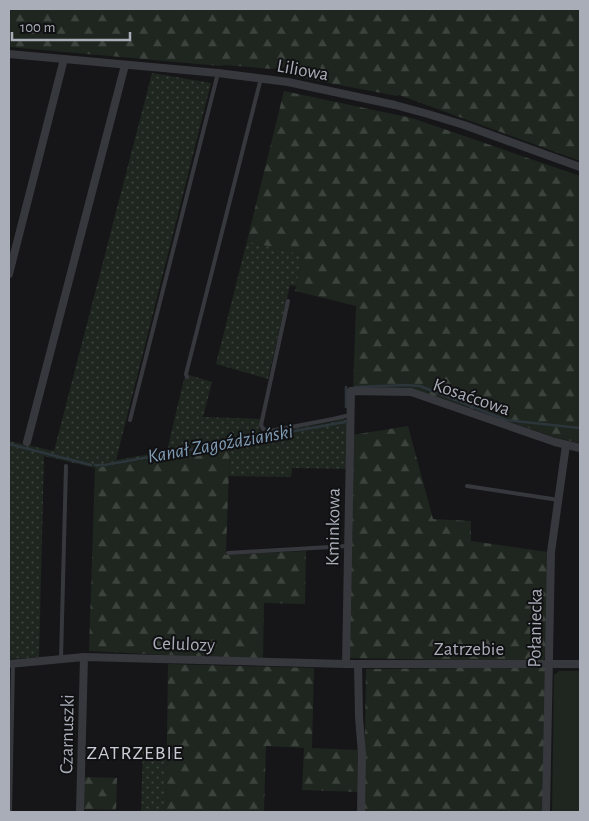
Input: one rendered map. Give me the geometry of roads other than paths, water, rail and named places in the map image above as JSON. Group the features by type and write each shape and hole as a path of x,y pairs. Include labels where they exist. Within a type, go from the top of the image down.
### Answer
{"street":[{"name":"Liliowa","path":"9,54 218,73 288,82 395,105 464,125 580,167"},
{"path":"9,274 64,58"},
{"path":"27,442 125,65"},
{"name":"Kminkowa","path":"346,664 350,391"},
{"name":"Kosaćcowa","path":"350,391 411,392 566,445 580,448"},
{"name":"Połaniecka","path":"546,812 552,552 566,445"},
{"name":"Celulozy","path":"11,664 84,657 358,664"},
{"name":"Czarnuszki","path":"80,812 84,657"},
{"path":"358,664 362,754 361,812"},
{"name":"Zatrzebie","path":"358,664 580,664"}],"lane":[{"path":"130,420 218,73"},
{"path":"187,377 186,374 261,78"},
{"path":"288,301 261,425 270,431 326,421 350,414"},
{"path":"61,659 66,466"},
{"path":"466,486 559,500"},
{"path":"228,553 348,546"},
{"path":"10,812 11,664"}],"waterway":[{"name":"Kanał Zagoździański","path":"355,387 420,386 506,420 580,428"},
{"name":"Kanał Zagoździański","path":"346,387 346,407"},
{"name":"Kanał Zagoździański","path":"95,465 105,465 345,421"},
{"name":"Kanał Zagoździański","path":"9,444 91,465"}],"district":[{"name":"ZATRZEBIE","path":"135,752"}]}
